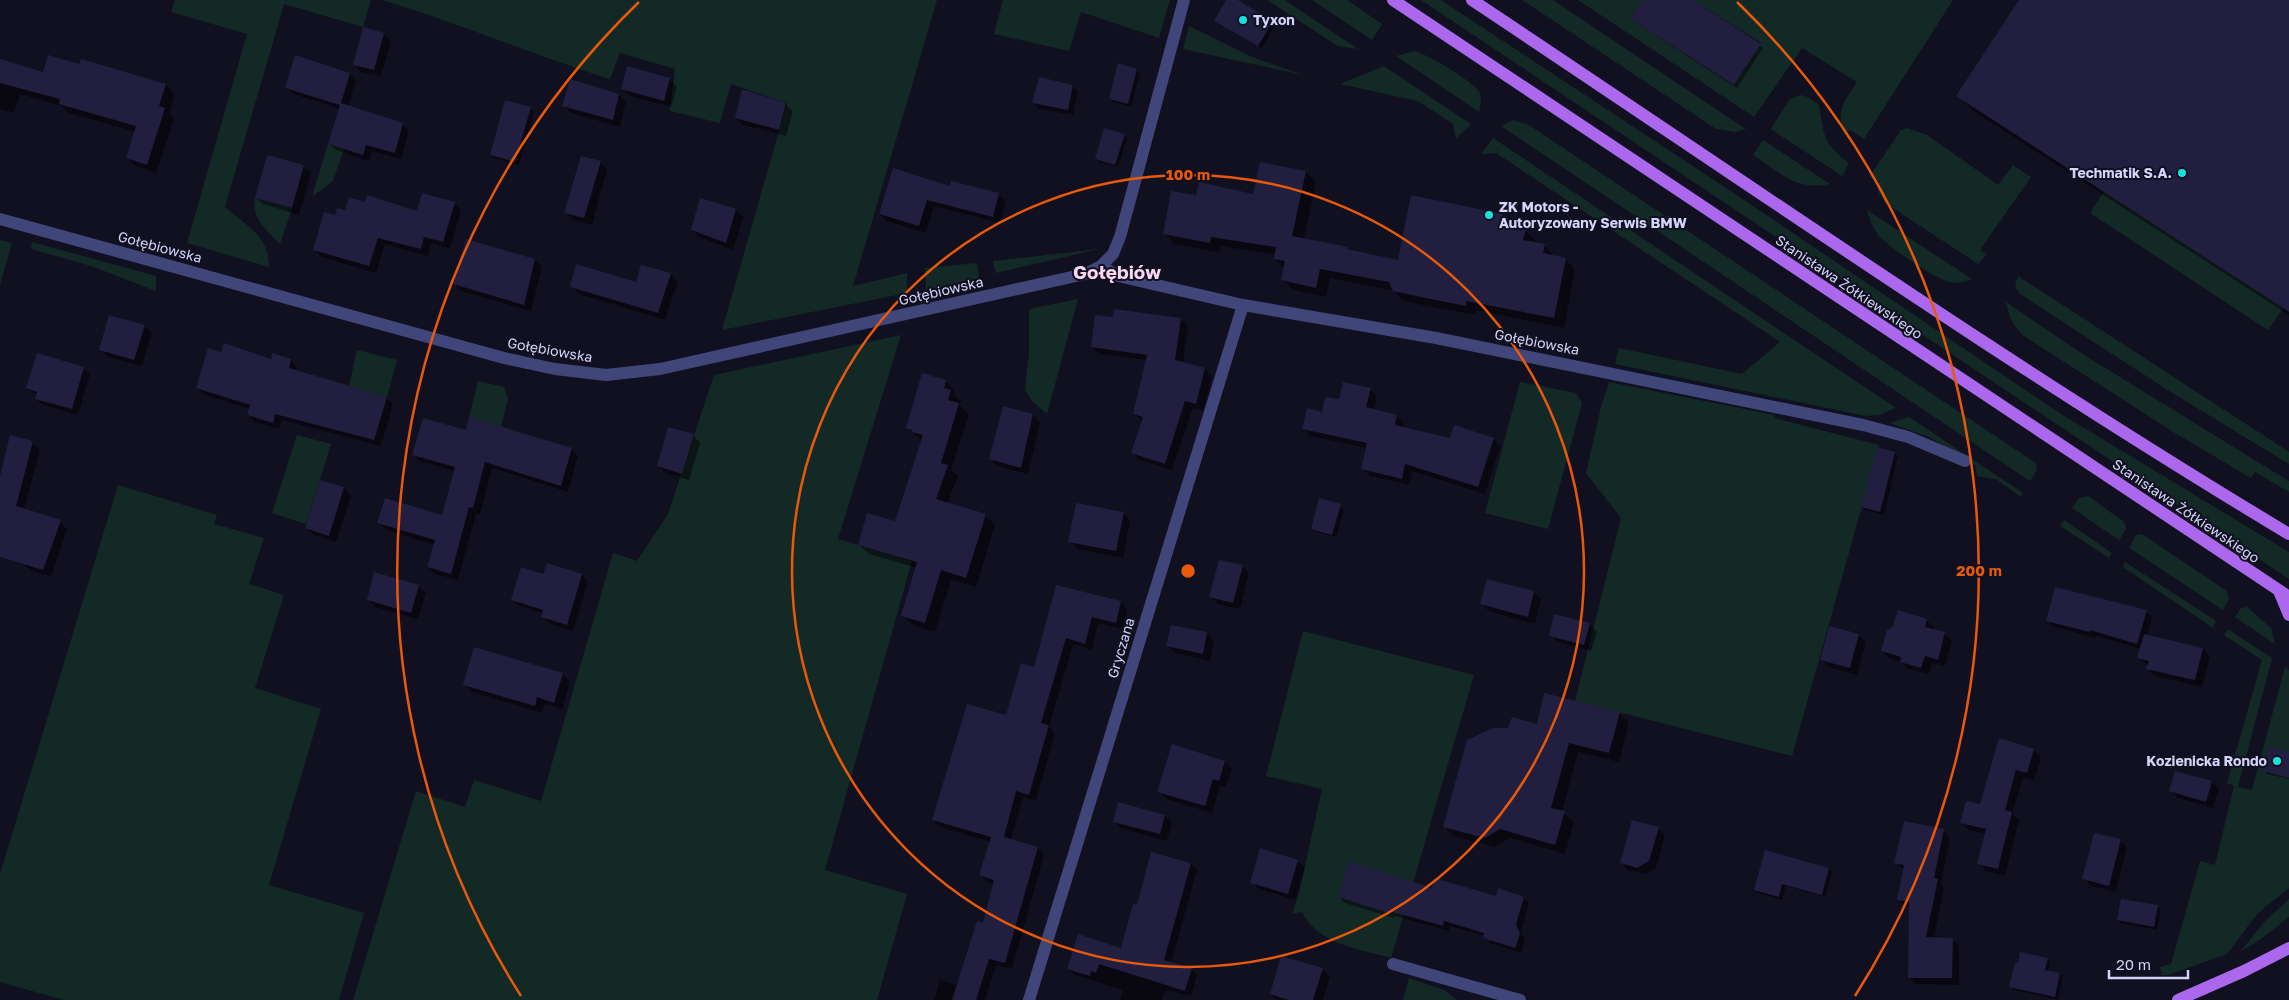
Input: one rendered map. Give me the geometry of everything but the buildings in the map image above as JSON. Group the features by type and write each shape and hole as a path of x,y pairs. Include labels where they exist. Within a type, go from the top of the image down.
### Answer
{"main road":[{"name":"Stanisława Żółkiewskiego","path":"1393,0 2284,594"},
{"name":"Stanisława Żółkiewskiego","path":"1472,0 1713,163 2086,410 2289,534"},
{"path":"2284,594 2289,615"},
{"path":"2178,1000 2244,971 2289,948"}],"street":[{"name":"Gołębiowska","path":"0,219 504,358 555,369 606,374 660,369 748,351 1085,274 1101,266 1113,254 1120,237 1184,0"},
{"name":"Gołębiowska","path":"1101,266 1118,276 1243,304 1436,338 1782,407 1908,437 1965,461"},
{"name":"Gryczana","path":"1029,1000 1243,304"},
{"path":"1394,964 1520,1000"}],"green space":[{"path":"175,0 371,0 363,27 284,4 225,207 261,239 268,256 269,267 187,243 247,34 171,12"},
{"path":"382,0 937,0 853,286 907,273 907,293 722,330 787,103 731,84 720,123 670,111 675,69 620,53 610,79"},
{"path":"1003,0 1170,0 1159,38 1081,12 1069,51 994,34"},
{"path":"1267,0 1285,0 1358,49 1338,46"},
{"path":"1312,0 1347,0 1382,24 1372,40"},
{"path":"1421,0 1441,0 1738,196 2061,414 2289,552 2289,579"},
{"path":"1522,0 1553,0 1746,129 1735,132 1716,129"},
{"path":"1578,0 1642,0 1630,19 1734,85 1761,43 1693,0 1953,0 1864,139 1850,130 1844,134 1841,118 1845,101 1857,82 1802,48 1754,117"},
{"path":"1189,26 1252,57 1303,75 1183,49"},
{"path":"1414,51 1450,69 1476,88 1481,95 1479,112 1396,56"},
{"path":"1384,66 1471,124 1456,139 1453,124 1418,101 1340,84"},
{"path":"1800,95 1808,97 1819,105 1824,132 1829,144 1849,163 1842,176 1771,129 1789,100"},
{"path":"1513,120 1529,125 2036,463 2037,470 2030,481 1501,126"},
{"path":"1907,128 1927,135 1998,185 2013,165 2031,177 1980,250 1987,254 1978,264 1884,202 1878,191 1878,181 1870,176 1901,130"},
{"path":"1493,138 1896,408 1879,415 1866,416 1615,364 1619,348 1742,374 1780,342 1496,153 1481,154"},
{"path":"1763,140 1830,184 1807,185 1798,183 1780,174 1753,155"},
{"path":"328,144 344,149 333,181 312,197"},
{"path":"2104,191 2283,308 2268,330 2090,213"},
{"path":"255,198 292,208 280,244 265,229 258,218 255,212"},
{"path":"1867,210 1972,279 1955,283 1949,282 1912,262 1878,235 1871,223"},
{"path":"0,240 12,243 0,285"},
{"path":"32,242 156,276 156,291 91,266 31,249"},
{"path":"1099,249 996,273 993,261"},
{"path":"977,263 979,278 926,290 925,268"},
{"path":"2018,276 2289,452 2289,464 2166,389 2020,294 2015,286"},
{"path":"1078,299 1047,414 1032,401 1025,390 1029,352 1029,309"},
{"path":"2006,302 2081,353 2289,481 2289,492 2255,472 2251,478 2175,433 2024,336 2012,321"},
{"path":"901,335 838,539 912,561 825,870 907,894 877,1000 353,1000 416,791 465,807 474,780 541,801 613,553 637,561 668,514 714,375"},
{"path":"357,350 397,360 387,397 349,386"},
{"path":"478,381 504,387 508,399 501,427 469,417"},
{"path":"1520,382 1576,393 1582,403 1548,529 1485,513"},
{"path":"1609,382 1775,415 1774,418 1879,445 1792,756 1575,701 1621,518 1586,473 1601,407"},
{"path":"1909,417 2023,493 2021,497 1996,479 1977,476 1975,465 1929,437 1889,423"},
{"path":"297,435 331,444 306,524 272,513"},
{"path":"118,485 217,515 214,524 264,538 249,584 284,595 255,688 321,709 269,885 364,913 339,1000 64,1000 0,982 0,874"},
{"path":"2088,496 2124,522 2126,529 2119,540 2072,508 2079,498"},
{"path":"2064,520 2112,553 2109,558 2060,526"},
{"path":"2142,534 2227,591 2229,599 2223,610 2129,548 2136,535"},
{"path":"2125,562 2216,621 2213,628 2123,567"},
{"path":"2247,607 2271,628 2275,644 2235,617 2241,608"},
{"path":"2228,629 2272,658 2238,787 2252,790 2285,667 2289,670 2289,888 2257,914 2227,954 2168,975 2162,975 2160,967 2171,964 2200,861 2215,865 2234,786 2227,783 2262,660 2224,635"},
{"path":"1303,631 1474,675 1391,958 1340,944 1318,931 1309,923 1302,912 1292,914 1298,897 1322,789 1266,776"},
{"path":"2289,899 2289,917 2264,937 2240,952 2265,921"},
{"path":"1409,978 1444,990 1457,1000 1403,1000"}],"place":[{"name":"Tyxon","path":"1243,20"},
{"name":"Techmatik S.A.","path":"2182,173"},
{"name":"ZK Motors - Autoryzowany Serwis BMW","path":"1489,215"},
{"name":"Kozienicka Rondo","path":"2277,761"}],"district":[{"name":"Gołębiów","path":"1117,272"}]}
